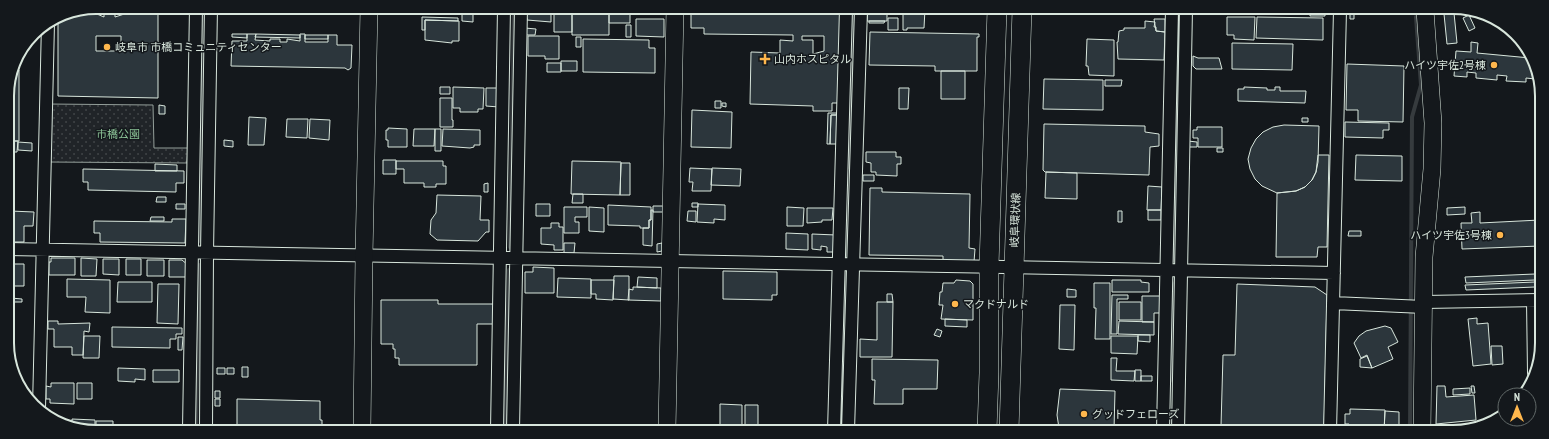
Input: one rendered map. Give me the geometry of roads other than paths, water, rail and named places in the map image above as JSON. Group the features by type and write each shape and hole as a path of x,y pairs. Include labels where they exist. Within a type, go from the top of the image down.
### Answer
{"main road":[{"path":"987,425 989,373 989,266 997,14"},
{"name":"岐阜環状線","path":"1009,425 1022,14"}],"street":[{"path":"189,425 196,14"},
{"path":"206,425 211,14"},
{"path":"362,425 369,14"},
{"path":"497,425 504,14"},
{"path":"513,425 521,14"},
{"path":"667,425 676,14"},
{"path":"834,425 846,14"},
{"path":"848,425 861,14"},
{"path":"1163,425 1172,14"},
{"path":"1178,425 1186,14"},
{"path":"1330,425 1340,14"},
{"path":"1422,425 1422,305 1424,257 1432,169 1433,123 1425,14"},
{"path":"39,402 48,30"},
{"path":"14,249 1334,272"},
{"path":"1333,303 1403,306 1535,300"}],"waterway":[{"path":"199,241 202,14"},
{"path":"510,247 514,14"},
{"path":"850,168 853,14"},
{"path":"1173,260 1179,14"},
{"path":"1410,425 1412,117 1421,85 1416,17"},
{"path":"196,425 199,265"},
{"path":"505,425 509,270"},
{"path":"1170,381 1172,283"}],"place":[{"name":"岐阜市 市橋コミュニティセンター","path":"107,47"},
{"name":"山内ホスピタル","path":"765,59"},
{"name":"ハイツ宇佐2号棟","path":"1494,65"},
{"name":"ハイツ宇佐3号棟","path":"1500,235"},
{"name":"マクドナルド","path":"955,304"},
{"name":"グッドフェローズ","path":"1084,414"}],"park label":[{"name":"市橋公園","path":"118,134"}]}
